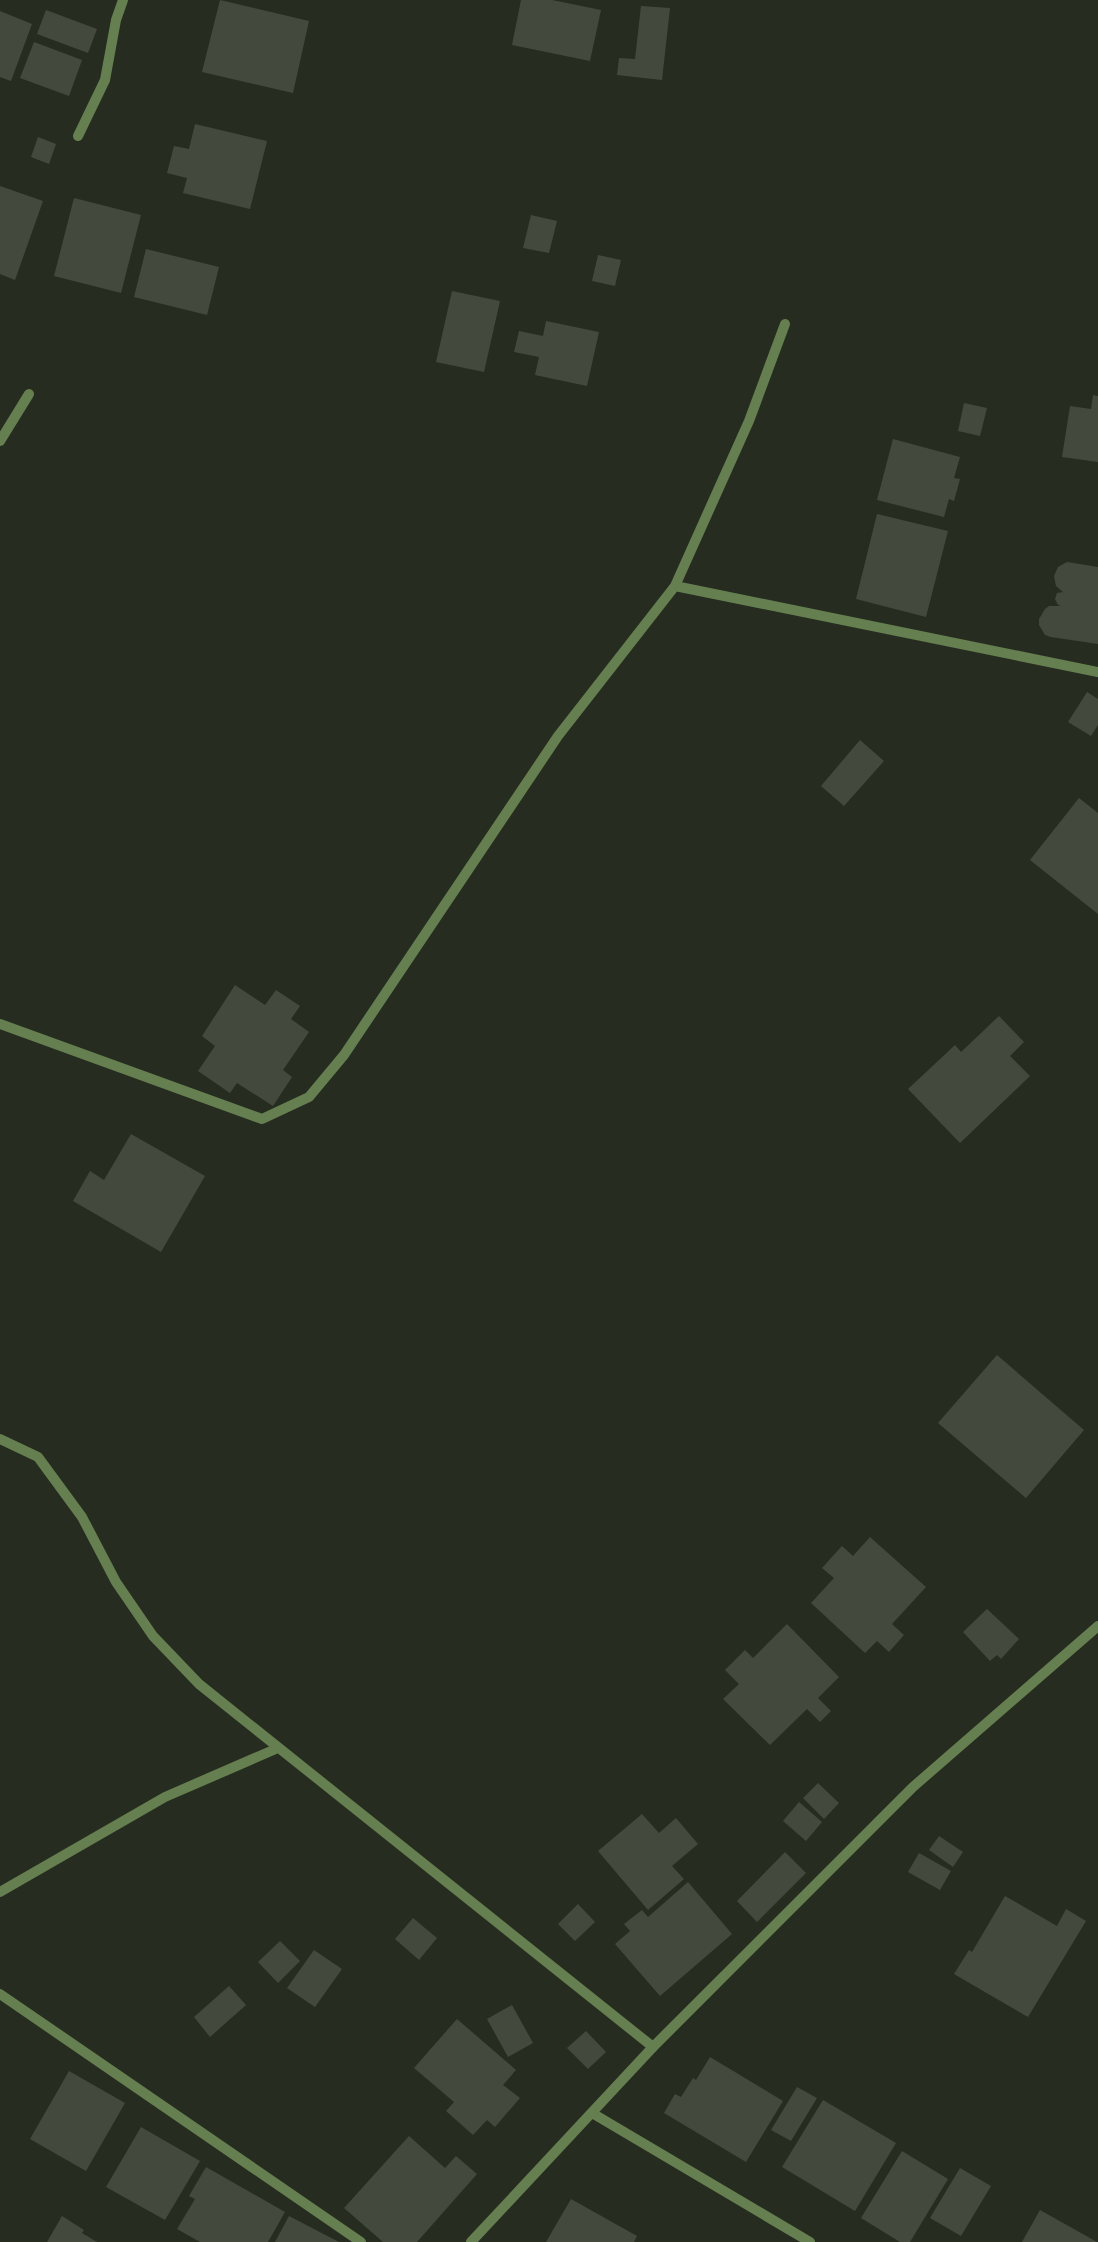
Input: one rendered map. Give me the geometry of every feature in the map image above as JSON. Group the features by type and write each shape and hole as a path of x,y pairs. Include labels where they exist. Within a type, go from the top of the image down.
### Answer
{"street":[{"path":"78,136 105,80 116,20 123,0"},
{"path":"0,1024 262,1119 309,1097 344,1056 558,736 675,586 749,421 786,324"},
{"path":"0,441 29,394"},
{"path":"675,586 1098,672"},
{"path":"0,1438 38,1457 82,1517 116,1582 153,1636 199,1684 653,2047"},
{"path":"471,2242 653,2047 912,1787 1098,1626"},
{"path":"0,1892 165,1797 278,1748"},
{"path":"0,1994 361,2242"},
{"path":"592,2113 810,2242"}],"building":[{"path":"220,0 309,21 293,93 202,72"},
{"path":"521,0 552,0 601,10 590,61 512,45"},
{"path":"641,6 670,8 662,80 617,75 619,58 635,59"},
{"path":"46,10 97,29 88,53 37,34"},
{"path":"0,11 32,24 11,81 0,77"},
{"path":"34,42 82,60 69,96 20,78"},
{"path":"195,124 267,141 250,209 183,193 187,178 167,173 174,146 189,149"},
{"path":"38,137 56,144 49,164 31,157"},
{"path":"0,186 43,201 15,280 0,274"},
{"path":"74,198 141,215 121,293 54,276"},
{"path":"531,215 557,221 549,253 523,248"},
{"path":"146,249 219,267 207,315 134,297"},
{"path":"598,255 621,260 615,286 592,281"},
{"path":"452,291 500,301 484,372 436,362"},
{"path":"546,321 599,332 587,386 535,375 539,357 514,352 519,331 543,336"},
{"path":"1093,395 1098,396 1098,462 1062,457 1070,406 1091,409"},
{"path":"964,403 987,408 980,436 958,431"},
{"path":"893,439 960,457 954,478 960,479 954,501 949,499 944,517 877,500"},
{"path":"877,514 948,531 926,617 856,599"},
{"path":"1067,562 1098,567 1098,644 1051,637 1045,635 1039,625 1039,619 1045,609 1049,606 1061,606 1058,605 1055,599 1057,593 1063,592 1056,586 1054,576 1058,567"},
{"path":"1087,692 1098,699 1098,725 1091,736 1068,722"},
{"path":"860,740 884,761 844,806 821,786"},
{"path":"1079,798 1098,813 1098,914 1030,860"},
{"path":"235,985 265,1005 276,990 300,1006 291,1019 309,1032 283,1070 292,1077 273,1106 237,1083 230,1093 198,1071 215,1046 202,1036"},
{"path":"999,1016 1024,1042 1010,1056 1030,1076 960,1143 908,1089 955,1045 961,1052"},
{"path":"131,1134 205,1176 161,1252 73,1201 90,1171 104,1180"},
{"path":"997,1355 1084,1430 1026,1498 938,1423"},
{"path":"870,1537 926,1587 892,1624 904,1635 889,1652 877,1641 865,1653 811,1603 834,1578 822,1568 842,1546 853,1556"},
{"path":"987,1609 1019,1639 1001,1659 997,1655 990,1661 963,1632"},
{"path":"787,1624 839,1677 818,1698 831,1711 820,1722 807,1709 770,1745 723,1699 739,1684 725,1670 745,1650 753,1658"},
{"path":"818,1783 839,1803 824,1819 803,1798"},
{"path":"799,1802 822,1822 806,1841 783,1821"},
{"path":"642,1814 659,1833 676,1818 698,1844 672,1866 684,1879 648,1910 598,1851"},
{"path":"939,1836 963,1852 953,1867 929,1850"},
{"path":"785,1852 806,1873 757,1922 737,1901"},
{"path":"919,1853 951,1871 940,1890 908,1872"},
{"path":"688,1882 732,1934 660,1996 615,1944 630,1931 624,1924 642,1910 648,1917"},
{"path":"1005,1896 1057,1926 1066,1909 1086,1921 1028,2017 954,1974 969,1950 972,1952"},
{"path":"578,1904 595,1922 575,1941 558,1924"},
{"path":"413,1918 437,1938 419,1960 395,1939"},
{"path":"280,1941 300,1961 278,1983 258,1962"},
{"path":"314,1950 342,1969 315,2007 287,1988"},
{"path":"229,1986 246,2005 210,2037 194,2017"},
{"path":"512,2005 533,2043 508,2057 487,2019"},
{"path":"457,2019 516,2070 503,2085 520,2098 495,2127 487,2120 473,2135 446,2111 454,2102 414,2068"},
{"path":"586,2031 606,2052 588,2069 567,2048"},
{"path":"710,2057 783,2101 746,2162 664,2113 675,2094 681,2097 693,2078 696,2080"},
{"path":"69,2071 125,2103 86,2171 30,2139"},
{"path":"797,2087 817,2098 791,2141 771,2130"},
{"path":"823,2100 896,2143 855,2211 782,2167"},
{"path":"141,2127 200,2161 165,2220 106,2187"},
{"path":"409,2136 445,2168 456,2156 477,2174 417,2242 383,2242 344,2208"},
{"path":"902,2151 948,2179 910,2242 900,2242 861,2218"},
{"path":"206,2167 285,2212 268,2242 200,2242 177,2229 195,2199 189,2196"},
{"path":"960,2168 991,2186 961,2236 930,2218"},
{"path":"571,2199 637,2236 634,2242 546,2242"},
{"path":"1040,2210 1097,2242 1022,2242"},
{"path":"62,2216 84,2230 82,2233 97,2242 47,2242"},
{"path":"289,2216 339,2242 275,2242"}]}
